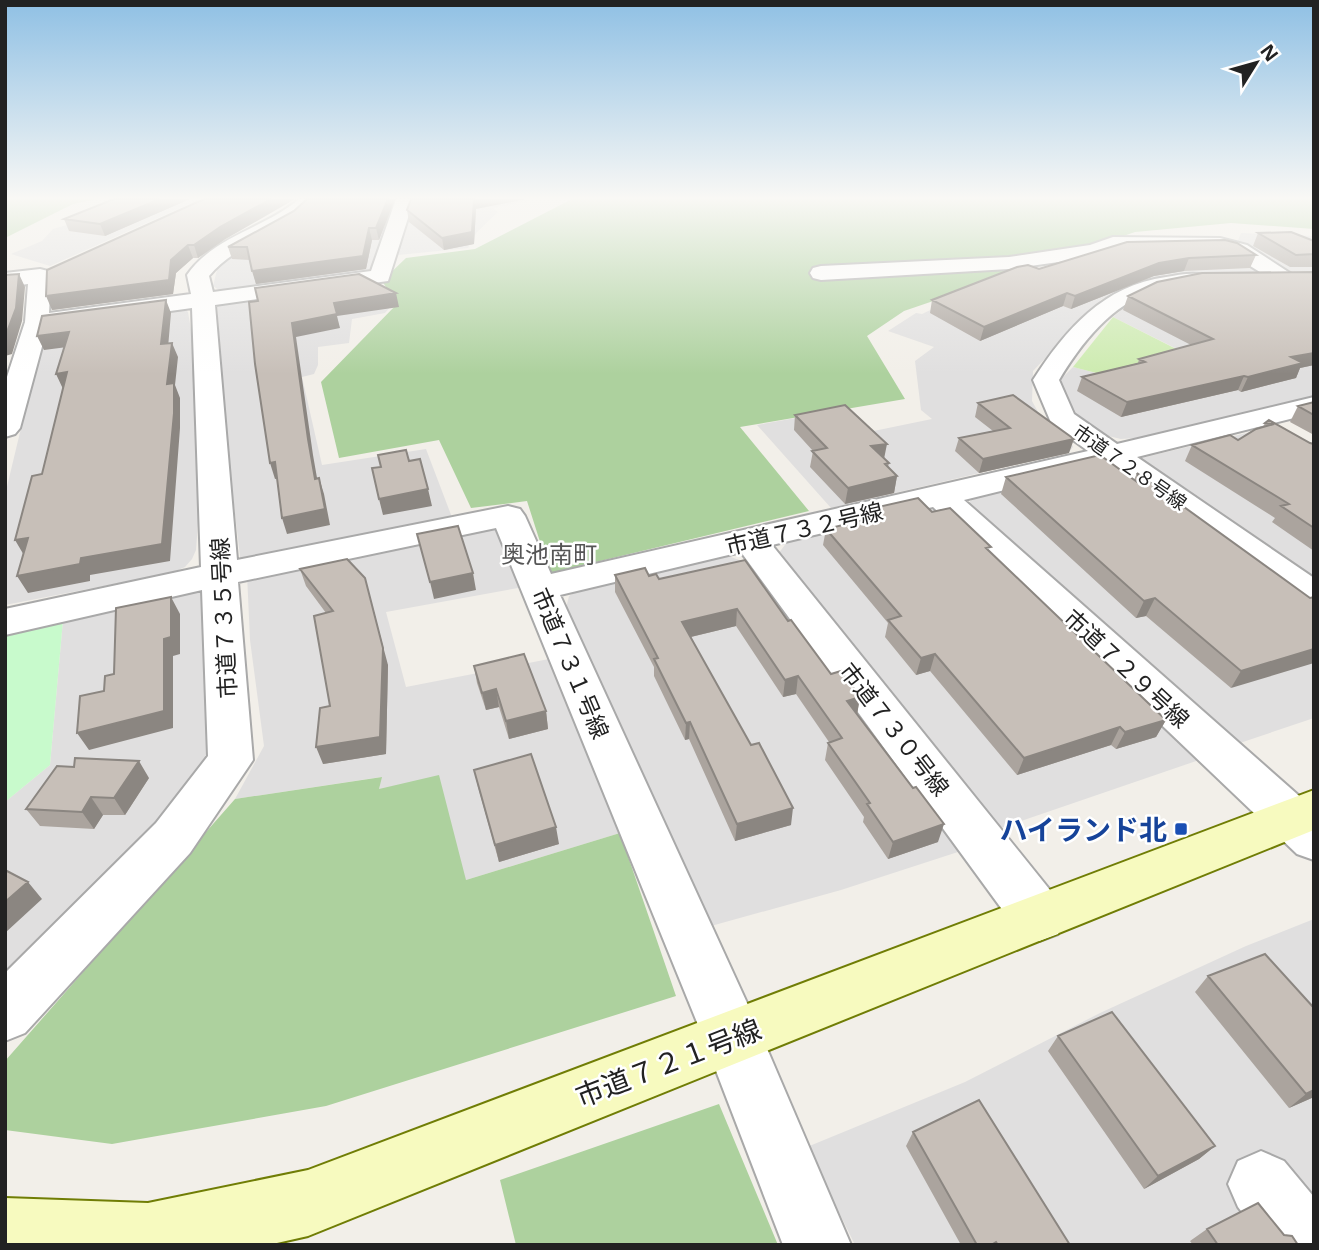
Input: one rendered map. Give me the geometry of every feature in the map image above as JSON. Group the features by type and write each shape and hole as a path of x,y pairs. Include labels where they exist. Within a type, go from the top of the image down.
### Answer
{"street":[{"name":"市道７３５号線","path":"5,1013 173,838 231,760 222,574 203,298 198,275 213,257"},
{"path":"37,322 380,276 386,257"},
{"path":"821,273 1009,263 1039,257"},
{"path":"1252,257 1285,277"},
{"path":"5,280 46,273 37,322 8,411"},
{"name":"市道７２８号線","path":"1314,276 1163,283 1135,290 1113,302 1060,355 1046,380 1062,419 1314,596"},
{"name":"市道７３２号線","path":"540,588 940,496 1314,405"},
{"path":"1258,419 1292,438"},
{"name":"市道７２９号線","path":"940,496 1306,822"},
{"name":"市道７３１号線","path":"5,622 222,574 508,516 732,1037 817,1245"},
{"name":"市道７３０号線","path":"750,540 1039,917"},
{"name":"市道７２１号線","path":"5,1232 100,1240 148,1237 308,1202 1039,917 1306,822"},
{"path":"1261,1184 1310,1245"}],"shaded area":[{"path":"22,257 69,257 50,266"},
{"path":"226,257 377,257 370,269 355,273 222,292 213,286 218,266"},
{"path":"1241,257 1268,273 1167,277 1127,287 1101,300 1033,371 1032,401 1038,412 1070,439 1073,447 1069,452 831,508 757,425 835,411 859,434 932,419 921,410 915,361 934,347 888,331 916,313 922,314 970,291 1071,258"},
{"path":"1263,257 1314,257 1314,271 1289,272"},
{"path":"1314,280 1314,396 1196,426 1121,439 1100,434 1084,424 1059,398 1058,382 1073,367 1116,378 1189,355 1113,317 1126,306"},
{"path":"377,281 392,305 385,313 352,319 349,343 318,347 318,365 314,374 302,377 322,465 426,449 453,520 241,565 228,455 217,304"},
{"path":"184,308 188,312 193,341 193,385 199,434 200,496 196,550 192,559 185,567 171,573 5,605 5,495 44,332"},
{"path":"1259,430 1314,457 1314,582 1143,466 1141,458"},
{"path":"1102,469 1314,610 1314,718 1231,746 970,507 970,501 978,496"},
{"path":"926,508 938,511 1202,759 992,831 778,554 788,541"},
{"path":"514,522 531,560 518,588 386,612 406,687 549,659 620,833 466,880 379,789 381,777 235,799 264,746 250,640 247,574"},
{"path":"728,556 742,561 794,625 961,851 841,890 711,926 566,608 569,596 583,587"},
{"path":"209,590 215,754 192,793 5,976 5,802 50,765 63,620"},
{"path":"1314,919 1314,1229 1262,1165 1229,1177 1280,1245 855,1245 807,1147 965,1082 1100,1013 1246,946"}],"green space":[{"path":"1061,257 904,311 867,336 905,399 740,427 809,511 550,573 527,501 471,508 439,440 339,458 321,382 397,304 382,281 406,258"},
{"path":"1113,317 1190,356 1116,378 1073,367"},
{"path":"63,620 50,765 5,802 5,633"},
{"path":"439,775 466,880 620,833 676,996 326,1106 112,1144 5,1130 5,1061 235,799 382,777 379,789"},
{"path":"719,1104 778,1245 516,1245 500,1180"}],"building":[{"path":"75,257 174,257 171,260 169,280 46,296 47,270"},
{"path":"249,257 353,257 252,271"},
{"path":"1077,257 1204,257 1159,263 1075,296 1067,293 984,327 932,300 1017,267 1028,265 1039,269"},
{"path":"1314,272 1314,353 1291,357 1303,363 1127,402 1082,377 1145,362 1139,359 1213,339 1128,296 1157,282 1202,273"},
{"path":"19,274 16,308 5,337 5,275"},
{"path":"359,274 396,293 334,303 337,314 292,323 315,479 319,478 325,509 282,518 275,462 270,463 249,302 258,301 255,288"},
{"path":"166,300 161,344 172,343 167,384 174,383 174,413 162,544 81,558 80,564 17,576 28,538 15,540 32,476 42,474 67,372 56,374 69,332 37,336 42,316"},
{"path":"1013,395 1074,439 983,459 959,438 1010,428 978,403"},
{"path":"1314,402 1314,415 1298,406"},
{"path":"845,405 887,444 871,446 889,463 885,464 897,476 848,488 812,451 827,448 795,415"},
{"path":"1269,420 1314,444 1314,528 1281,506 1289,504 1192,445 1230,435 1238,440 1256,429 1274,424 1265,423"},
{"path":"406,450 409,461 420,459 428,489 379,499 372,468 381,467 378,455"},
{"path":"1100,455 1144,487 1137,473 1310,598 1314,597 1314,649 1241,671 1155,598 1144,601 1006,477"},
{"path":"918,498 932,512 950,508 991,547 986,548 1166,720 1125,732 1120,727 1024,758 935,654 921,658 888,620 901,616 826,529 876,517 869,509"},
{"path":"458,526 473,573 430,582 417,534"},
{"path":"347,559 365,578 383,648 380,737 316,747 320,708 330,706 314,616 333,611 300,569"},
{"path":"745,560 788,621 791,620 831,674 841,671 860,697 847,701 944,824 893,842 867,804 870,803 828,743 842,738 798,676 785,680 737,609 682,622 751,745 759,743 793,808 737,824 690,722 686,723 654,659 658,658 615,575 645,568 649,576 656,574 659,579"},
{"path":"171,597 171,637 164,639 164,711 77,733 80,696 104,691 105,676 114,674 116,608"},
{"path":"524,654 546,711 506,721 496,689 482,693 474,666"},
{"path":"531,754 556,827 495,845 474,770"},
{"path":"75,758 139,761 114,798 91,797 82,812 26,809 57,766 74,767"},
{"path":"5,870 28,882 5,902"},
{"path":"1265,954 1314,1008 1314,1090 1306,1094 1208,976"},
{"path":"1112,1012 1215,1146 1158,1176 1058,1036"},
{"path":"979,1100 1070,1245 998,1245 996,1242 991,1245 977,1245 913,1132"},
{"path":"1258,1203 1284,1235 1292,1236 1298,1245 1218,1245 1207,1229"}],"place":[{"name":"ハイランド北","path":"1181,829"}],"district":[{"name":"奥池南町","path":"549,553"}]}
